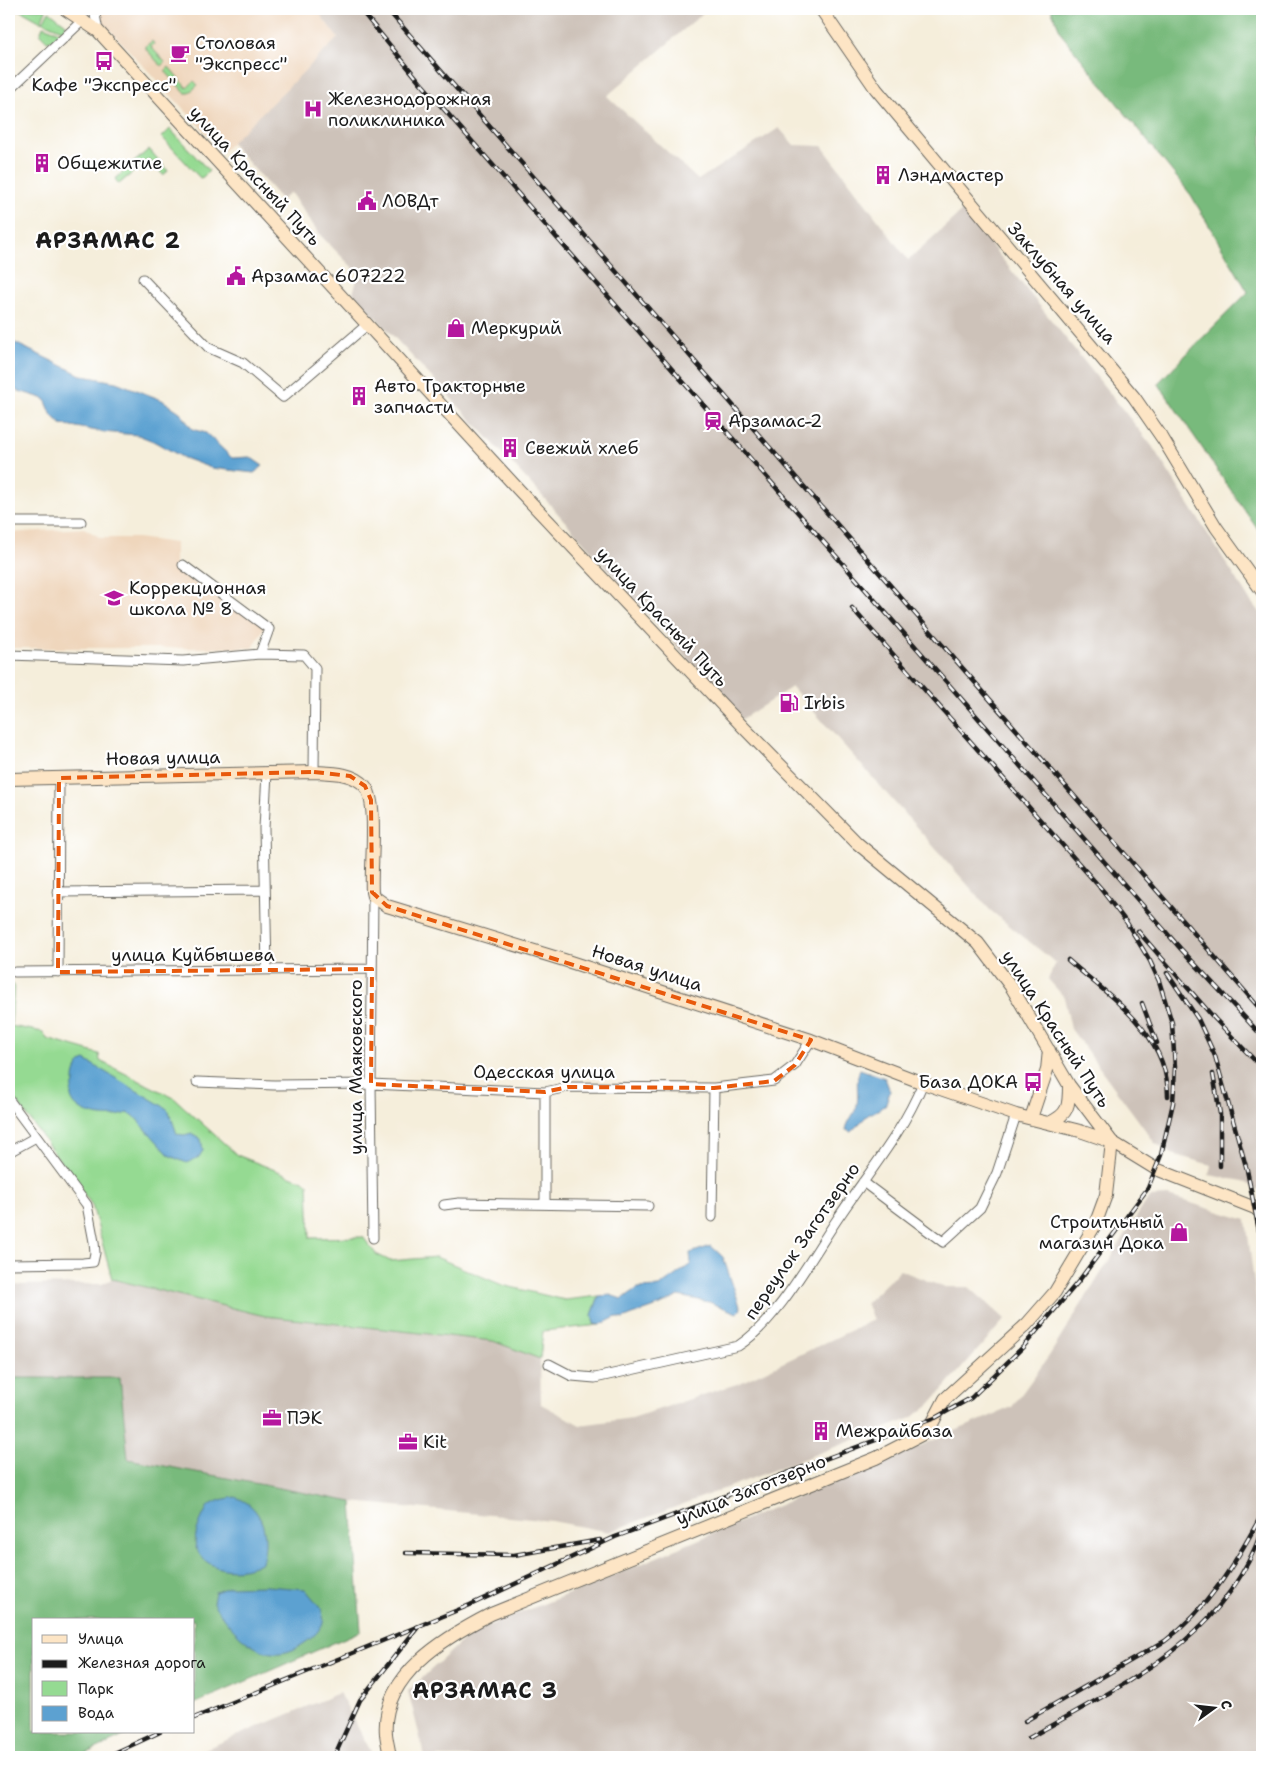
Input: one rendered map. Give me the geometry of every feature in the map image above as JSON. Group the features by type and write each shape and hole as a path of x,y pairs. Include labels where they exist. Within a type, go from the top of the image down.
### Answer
{"main road":[{"name":"улица Красный Путь","path":"65,9 84,19 98,31 573,548 810,796 858,843 978,943 1012,988 1070,1085 1112,1142 1156,1169 1258,1211"},
{"name":"Заклубная улица","path":"821,9 876,89 1134,397 1163,439 1216,527 1262,591"},
{"name":"Новая улица","path":"9,779 314,772 350,776 365,786 371,800 373,818 371,877 373,896 387,906 811,1040 923,1084 1016,1115 1112,1142"},
{"path":"1031,1118 1047,1070 1048,1050"},
{"path":"1049,1123 1060,1118 1066,1112 1070,1085"},
{"name":"улица Заготзерно","path":"390,1757 386,1733 391,1701 400,1681 439,1645 466,1627 491,1614 876,1458 924,1434 933,1422 945,1399 1027,1324 1060,1284 1079,1255 1098,1218 1106,1195 1112,1142"}],"street":[{"path":"94,9 98,31"},
{"path":"9,90 84,19"},
{"path":"143,279 209,348 243,363 283,397 368,324"},
{"path":"9,522 81,522"},
{"path":"183,565 270,629 260,654"},
{"path":"9,655 183,660 260,654 304,655 315,668 314,772"},
{"path":"267,773 264,828 267,970"},
{"path":"58,972 59,778"},
{"path":"58,892 265,890"},
{"name":"улица Маяковского","path":"373,896 371,1084 374,1238"},
{"name":"улица Куйбышева","path":"15,972 372,970"},
{"name":"Одесская улица","path":"197,1082 274,1085 371,1084 545,1092 568,1087 714,1088 774,1080 795,1065 811,1040"},
{"name":"переулок Заготзерно","path":"549,1364 572,1376 595,1378 738,1346 756,1335 779,1306 863,1182 881,1160 911,1112 923,1084"},
{"path":"712,1217 714,1088"},
{"path":"545,1092 545,1203"},
{"path":"9,1100 87,1205 95,1253 93,1262 9,1264"},
{"path":"863,1182 943,1242 980,1208 997,1173 1016,1115"},
{"path":"9,1152 36,1137"},
{"path":"444,1205 459,1203 545,1203 648,1206"}],"highlighted area":[{"path":"314,772 350,776 365,786 371,800 372,892 387,906 811,1040 795,1065 774,1081 714,1088 568,1087 545,1092 371,1084 372,969 58,972 59,778"}],"shaded area":[{"path":"90,9 316,9 338,38 315,61 361,111 282,200 232,143 223,151"},
{"path":"316,9 700,9 703,13 607,96 698,180 779,128 794,145 822,146 908,260 963,210 1152,446 1249,599 1262,616 1262,1192 1243,1181 1209,1175 1211,1165 1172,1154 1155,1143 1071,1029 1064,997 1048,979 1056,963 990,910 792,687 742,719 544,498 353,293 359,274 321,236 290,192 282,200 231,143 338,38"},
{"name":"Коррекционная школа № 8","path":"84,528 101,538 137,538 175,543 175,570 265,626 253,648 9,648 9,533"},
{"path":"1168,1196 1246,1220 1262,1342 1262,1757 425,1757 408,1691 472,1632 586,1587 1012,1407 1049,1356 1149,1197"},
{"path":"900,1270 943,1287 969,1287 1005,1319 930,1404 912,1418 609,1532 552,1521 352,1502 128,1459 120,1378 9,1378 9,1285 102,1284 112,1279 265,1316 493,1341 540,1359 541,1404 580,1425 632,1418 740,1383 873,1320 866,1303"},
{"path":"339,1693 374,1757 186,1757"}],"green space":[{"path":"18,9 45,9 46,10 41,22"},
{"path":"1051,9 1262,9 1262,536 1158,383 1248,292 1191,195 1062,35"},
{"path":"49,11 66,24 64,31 43,22"},
{"path":"43,26 62,33 54,40 47,41 40,34"},
{"path":"152,41 154,44 151,47 165,62 161,66 146,49 146,46"},
{"path":"169,67 187,88 194,81 198,85 189,93 185,93 165,71"},
{"path":"170,129 209,171 203,177 200,178 162,137"},
{"path":"149,149 168,171 163,175 149,159 119,184 115,179"},
{"path":"9,984 14,985 11,1026 43,1032 47,1039 99,1054 100,1061 174,1098 237,1155 308,1183 310,1238 363,1237 376,1254 390,1261 436,1257 502,1285 565,1300 599,1296 592,1315 594,1324 600,1325 543,1331 540,1359 493,1341 265,1316 112,1279 92,1205 9,1091"},
{"path":"9,1378 120,1378 128,1459 352,1502 361,1631 195,1704 195,1618 32,1618 32,1734 128,1734 78,1757 9,1757"}],"water":[{"path":"9,340 83,376 116,382 162,400 180,412 192,429 206,433 232,458 250,457 263,466 254,473 211,468 184,458 138,435 102,432 61,424 52,416 45,399 9,388"},
{"path":"85,1060 166,1108 169,1111 177,1134 192,1133 201,1139 203,1150 199,1157 187,1163 170,1156 133,1115 127,1113 113,1116 96,1115 87,1113 74,1104 71,1093 74,1075 79,1064"},
{"path":"860,1069 885,1078 890,1091 885,1106 868,1115 851,1132 846,1130 857,1105"},
{"path":"711,1246 723,1257 741,1309 737,1313 709,1302 678,1296 658,1306 623,1319 616,1317 600,1325 594,1324 592,1315 599,1296 610,1295 622,1299 638,1288 659,1287 691,1264 690,1253"},
{"path":"235,1497 245,1501 258,1515 264,1532 264,1552 262,1562 254,1566 246,1569 227,1570 218,1568 202,1558 197,1550 195,1539 198,1527 208,1506 220,1500"},
{"path":"266,1586 305,1589 321,1608 324,1621 320,1629 308,1641 286,1652 273,1653 261,1650 239,1635 213,1603 215,1592 229,1587"}],"railway":[{"path":"360,9 420,82 1180,948 1262,1036"},
{"path":"387,9 1262,1011"},
{"path":"852,608 1105,893"},
{"path":"195,1718 470,1605 615,1537 935,1418 971,1398 1023,1347 1078,1282 1148,1188 1161,1155 1173,1103 1175,1067 1172,1023 1159,981 1150,961 1127,923 1100,888"},
{"path":"1138,931 1215,1019 1262,1068"},
{"path":"1068,960 1134,1018 1147,1035 1158,1053 1165,1074 1168,1096"},
{"path":"1167,973 1198,1019 1215,1056 1247,1170 1262,1246"},
{"path":"1142,1003 1157,1043"},
{"path":"1213,1074 1220,1114 1220,1166"},
{"path":"1025,1721 1165,1641 1181,1628 1220,1583 1262,1514"},
{"path":"1029,1738 1134,1678 1196,1631 1222,1602 1245,1569 1262,1530"},
{"path":"406,1553 514,1555 600,1540"},
{"path":"334,1757 360,1700 418,1627"},
{"path":"106,1757 156,1734"}],"place":[{"name":"Столовая \"Экспресс\"","path":"180,53"},
{"name":"Кафе \"Экспресс\"","path":"104,61"},
{"name":"Железнодорожная поликлиника","path":"313,109"},
{"name":"Общежитие","path":"42,163"},
{"name":"Лэндмастер","path":"883,175"},
{"name":"ЛОВДт","path":"367,201"},
{"name":"Арзамас 607222","path":"236,276"},
{"name":"Меркурий","path":"456,328"},
{"name":"Авто Тракторные запчасти","path":"359,396"},
{"name":"Арзамас-2","path":"713,421"},
{"name":"Свежий хлеб","path":"510,448"},
{"name":"Коррекционная школа № 8","path":"114,598"},
{"name":"Irbis","path":"789,703"},
{"name":"База ДОКА","path":"1033,1082"},
{"name":"Строитльный магазин Дока","path":"1179,1232"},
{"name":"ПЭК","path":"272,1418"},
{"name":"Межрайбаза","path":"821,1431"},
{"name":"Kit","path":"408,1442"}],"district":[{"name":"АРЗАМАС 2","path":"108,240"},
{"name":"АРЗАМАС 3","path":"485,1690"}]}
